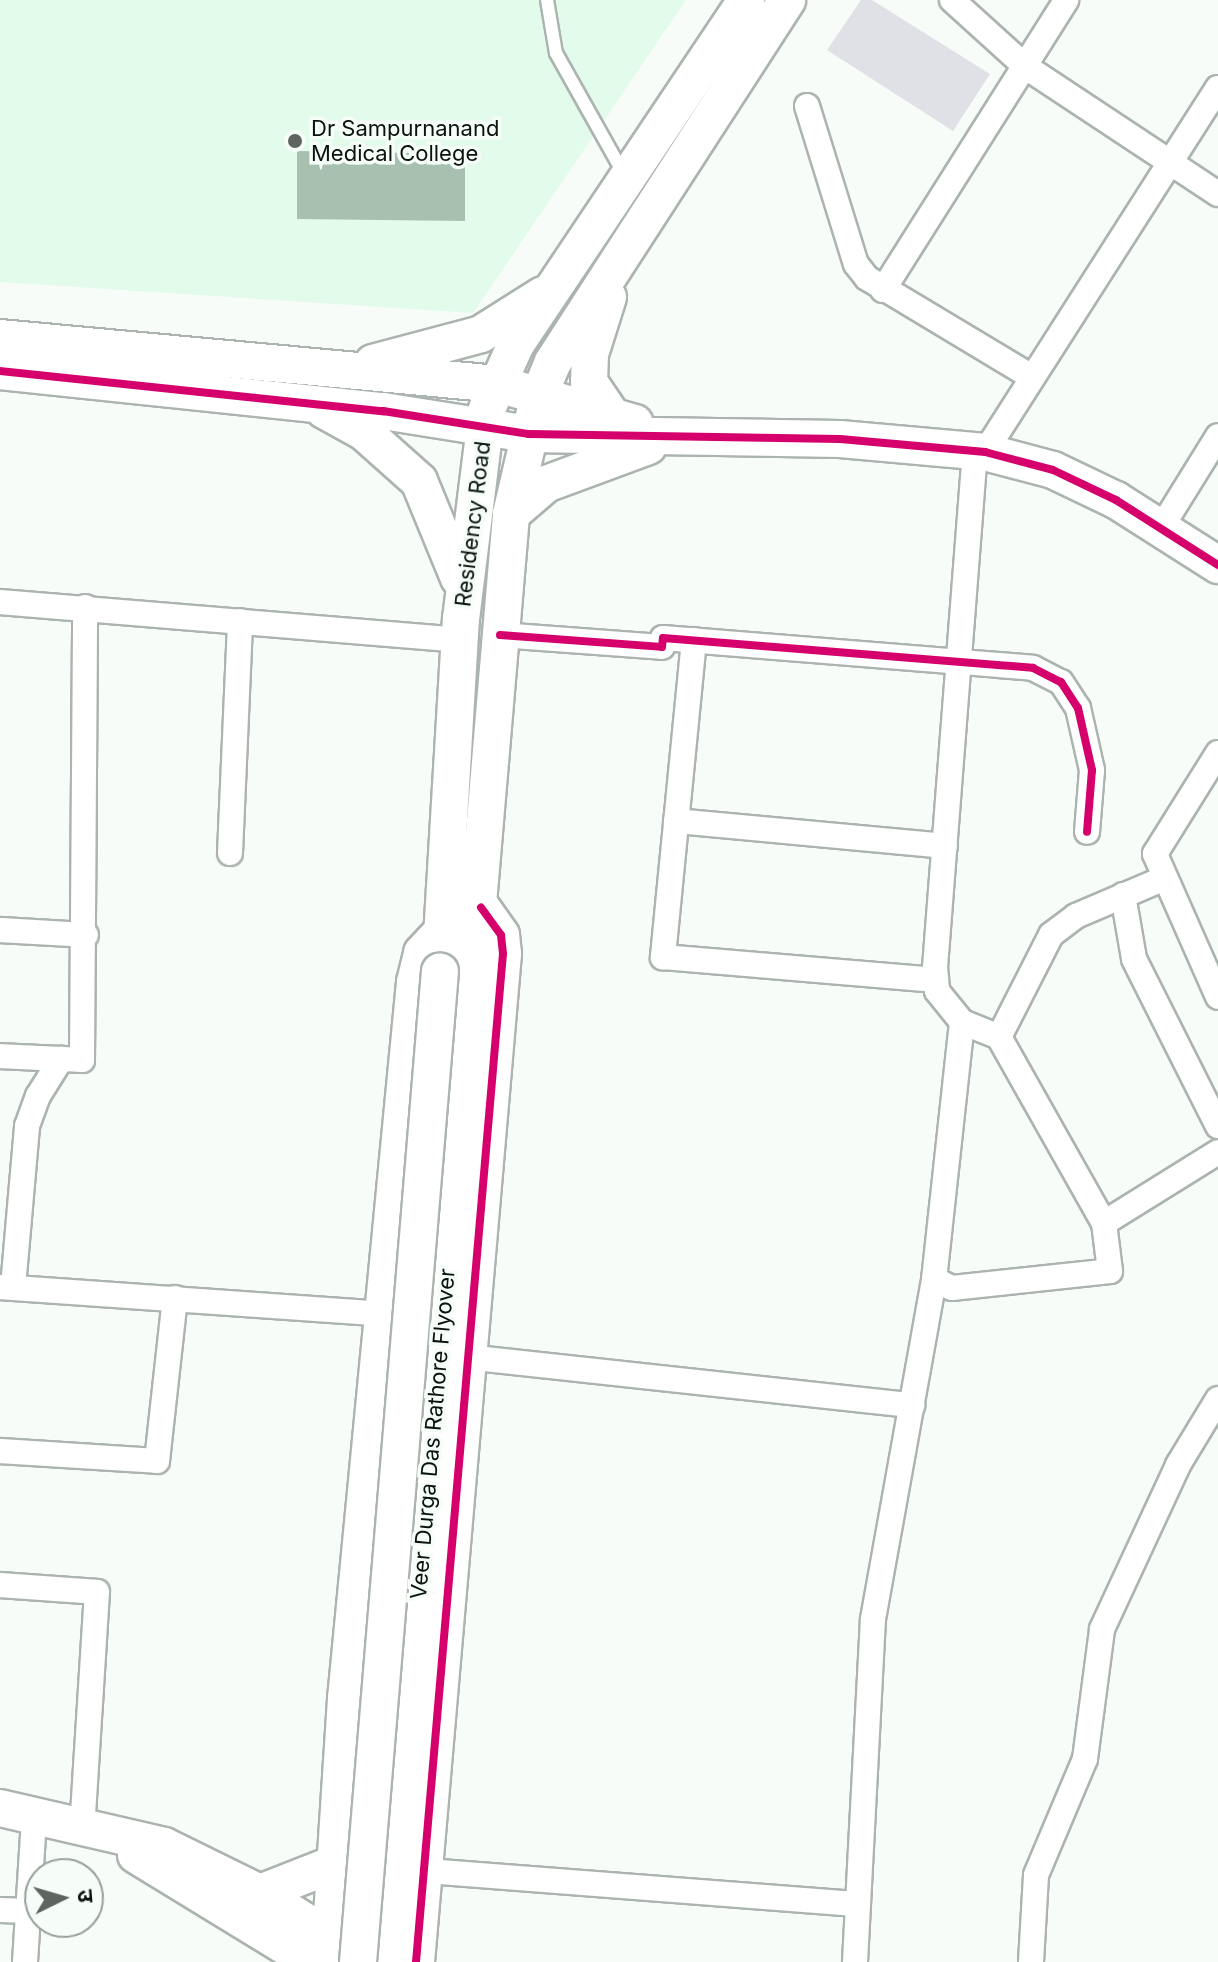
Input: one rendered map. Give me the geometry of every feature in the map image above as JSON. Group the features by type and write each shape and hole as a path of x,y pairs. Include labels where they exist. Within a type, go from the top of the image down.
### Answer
{"street":[{"path":"713,0 723,37"},
{"name":"Residency Road","path":"443,932 461,630 484,429 498,384 516,344 746,0"},
{"name":"Residency Road","path":"481,907 511,514 539,395 585,307 787,0"},
{"path":"952,0 1026,67 1218,194"},
{"path":"883,290 1066,0"},
{"path":"934,1279 952,1288 1110,1271 1113,1263 1104,1223 999,1037 962,1022 937,991 959,659 980,451 1032,377 1218,88"},
{"path":"807,106 856,264 883,290 1032,377"},
{"path":"612,416 589,382 590,354 628,242"},
{"path":"340,370 481,334 556,288"},
{"path":"0,338 498,384 680,436"},
{"path":"0,371 310,403 529,434 840,439 980,451 1053,470 1116,500 1218,565"},
{"path":"0,602 240,621 461,630 459,577 419,481 364,432 310,403"},
{"path":"511,514 546,484 680,436"},
{"path":"1161,528 1218,436"},
{"path":"0,1056 82,1060 86,935 85,607"},
{"path":"230,853 240,621"},
{"path":"500,635 662,647 663,638 694,640 959,659 1033,668 1048,673 1070,694 1092,770 1087,832"},
{"path":"694,640 663,957 936,980"},
{"path":"1218,753 1155,854 1218,997"},
{"path":"676,821 945,846"},
{"path":"999,1037 1051,935 1076,916 1165,878"},
{"path":"1123,895 1134,959 1218,1126"},
{"path":"416,1962 503,954 501,935 481,907"},
{"name":"Veer Durga Das Rathore Flyover","path":"388,1962 481,907"},
{"path":"0,930 86,935"},
{"path":"324,1955 336,1863 415,982 422,953 443,932"},
{"name":"Veer Durga Das Rathore Flyover","path":"358,1962 443,932"},
{"path":"855,1962 873,1619 934,1279 962,1022"},
{"path":"61,1059 38,1096 27,1126 6,1287 383,1314"},
{"path":"1104,1223 1218,1152"},
{"path":"0,1451 157,1461 175,1298"},
{"path":"467,1357 912,1405"},
{"path":"1031,1962 1036,1875 1085,1759 1102,1629 1178,1465 1218,1399"},
{"path":"0,1585 97,1592 92,1831"},
{"path":"24,1870 17,1812 164,1846 260,1893 324,1955"},
{"path":"92,1831 282,1951 374,1962"},
{"path":"260,1893 336,1863"},
{"path":"426,1871 857,1904"},
{"path":"0,1910 24,1911"},
{"path":"25,1962 27,1938"}],"lane":[{"path":"547,0 556,53 625,177"}],"shaded area":[{"name":"Dr Sampurnanand Medical College","path":"0,0 686,0 473,313 0,282"},
{"path":"297,151 465,154 465,221 297,219"}],"building":[{"path":"861,0 872,0 990,74 953,131 827,50"}],"cycle path":[{"path":"0,371 383,411 529,434 840,439 985,452 1053,470 1116,500 1218,565"},
{"path":"500,635 662,647 663,638 1033,668 1061,682 1078,708 1092,770 1087,832"},
{"path":"416,1962 503,954 501,935 481,907"}],"place":[{"name":"Dr Sampurnanand Medical College","path":"295,141"}]}
